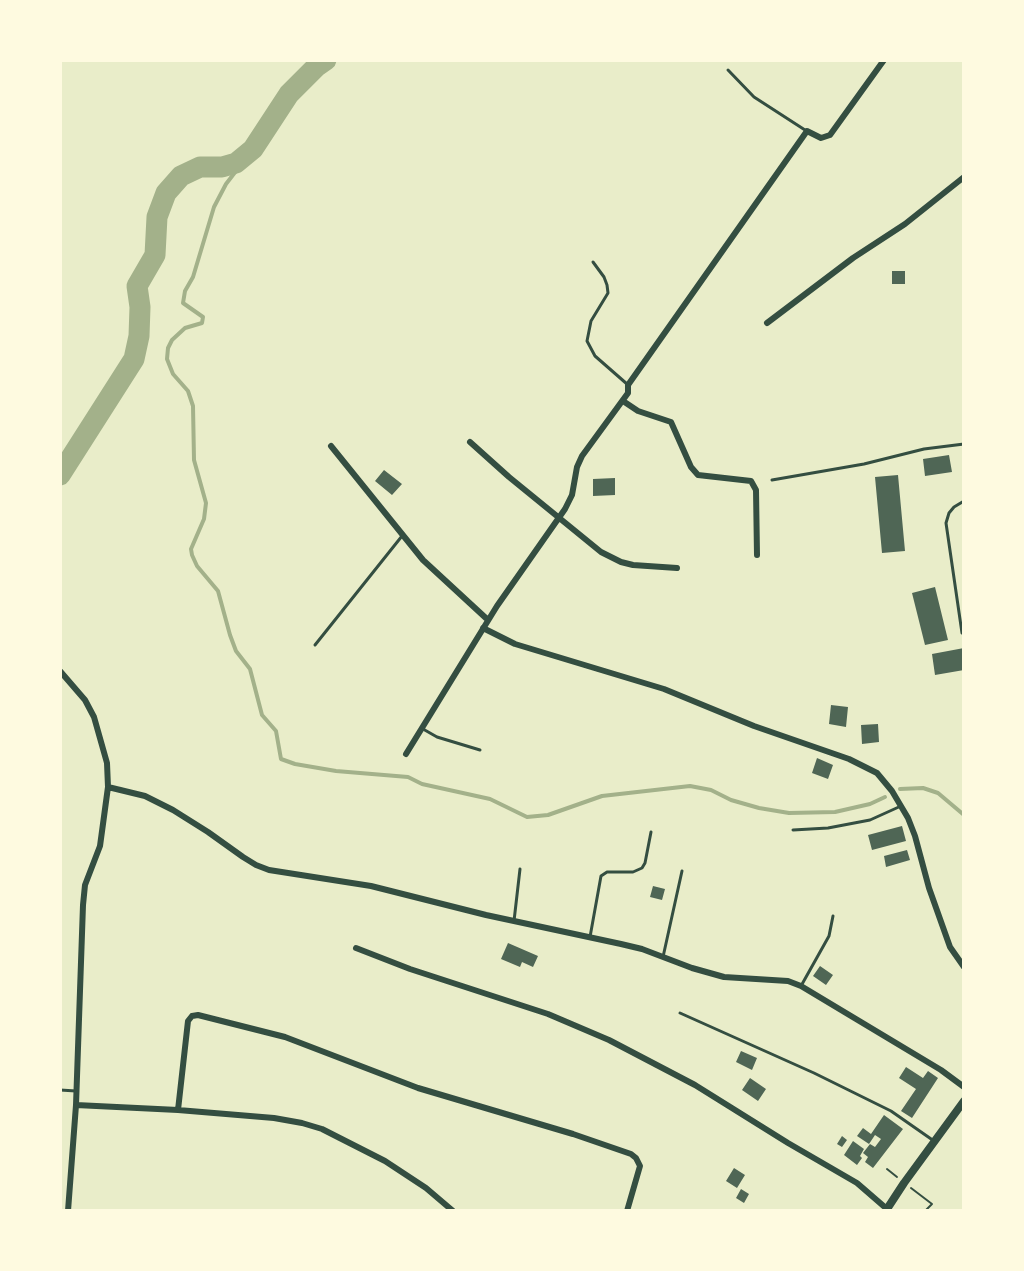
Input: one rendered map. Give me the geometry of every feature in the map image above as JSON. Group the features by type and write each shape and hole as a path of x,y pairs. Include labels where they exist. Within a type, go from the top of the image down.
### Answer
{"street":[{"path":"406,754 483,628 559,517 572,495 577,467 582,456 623,401 629,389 628,385 807,131 821,138 830,135 884,60"},
{"path":"767,323 860,253 905,224 964,177"},
{"path":"623,401 638,411 666,418 671,422 691,468 698,476 752,480 756,490 758,555"},
{"path":"470,442 601,552 633,565 677,568"},
{"path":"331,446 423,560 488,621"},
{"path":"483,628 515,644 664,689 754,726 849,759 877,773 901,806 915,836 929,888 950,947 964,967"},
{"path":"60,671 85,700 94,717 107,763 108,787 100,846 86,885 83,905 76,1105 68,1211"},
{"path":"108,787 145,796 173,810 243,857 262,867 371,886 514,922 642,950 724,977 775,979 801,986 941,1070 964,1087"},
{"path":"356,948 410,969 548,1014 609,1040 695,1084 788,1143 857,1183 887,1210 964,1101"},
{"path":"178,1110 188,1021 192,1016 198,1015 285,1037 418,1089 562,1130 631,1154 640,1166 627,1211"},
{"path":"76,1105 274,1118 322,1129 384,1161 426,1188 453,1211"}],"lane":[{"path":"728,70 754,97 807,131"},
{"path":"592,262 604,277 608,293 591,321 587,341 595,356 628,385"},
{"path":"772,480 864,464 924,448 964,444"},
{"path":"962,633 946,523 949,513 964,501"},
{"path":"315,645 403,535"},
{"path":"421,728 437,737 480,750"},
{"path":"793,830 828,828 870,820 901,806"},
{"path":"590,938 601,876 607,872 633,872 642,867 645,863 651,832"},
{"path":"514,922 520,869"},
{"path":"663,957 682,871"},
{"path":"801,986 829,936 833,916"},
{"path":"680,1013 814,1073 891,1111 934,1141"},
{"path":"60,1090 76,1091"}],"path":[{"path":"926,1211 932,1204"}],"building":[{"path":"892,271 905,271 905,284 892,284"},
{"path":"949,455 952,472 925,476 923,459"},
{"path":"384,470 402,484 392,495 375,481"},
{"path":"898,475 905,551 882,553 875,477"},
{"path":"615,478 615,495 593,496 593,479"},
{"path":"935,587 948,640 925,645 912,593"},
{"path":"964,648 964,670 935,675 932,654"},
{"path":"831,705 848,707 846,727 829,724"},
{"path":"878,724 879,742 862,744 861,725"},
{"path":"817,758 833,765 828,779 812,773"},
{"path":"902,826 906,841 872,850 868,835"},
{"path":"907,850 910,860 886,867 884,856"},
{"path":"653,886 665,889 662,900 650,897"},
{"path":"508,943 538,956 533,967 522,962 520,967 501,959"},
{"path":"820,966 833,975 826,985 813,976"},
{"path":"741,1051 757,1058 752,1070 736,1062"},
{"path":"906,1067 923,1078 928,1071 938,1078 912,1118 901,1111 916,1089 899,1078"},
{"path":"750,1078 766,1089 758,1101 742,1090"},
{"path":"884,1115 903,1129 873,1168 865,1162 868,1157 863,1153 870,1144 875,1147 881,1139 875,1135 869,1144 857,1136 863,1128 871,1134"},
{"path":"842,1136 847,1140 842,1147 837,1144"},
{"path":"853,1141 864,1149 857,1165 844,1155"},
{"path":"734,1168 745,1175 737,1188 726,1181"},
{"path":"741,1189 749,1194 744,1203 736,1198"}],"waterway":[{"path":"60,475 134,359 139,336 140,307 137,286 155,255 157,217 166,193 181,176 200,167 222,167 236,163 253,149 289,94 326,60"},
{"path":"253,149 226,184 214,207 193,277 185,291 183,303 203,317 202,323 185,328 172,340 168,348 167,359 173,374 188,391 193,406 194,460 206,503 204,519 191,549 192,555 197,566 218,591 236,651 250,669 262,715 276,731 281,759 295,764 336,771 408,777 422,784 490,799 527,817 548,815 602,796 690,786 711,790 731,800 759,808 789,813 835,812 870,804 885,797"},
{"path":"900,789 923,788 938,793 964,815"}]}
